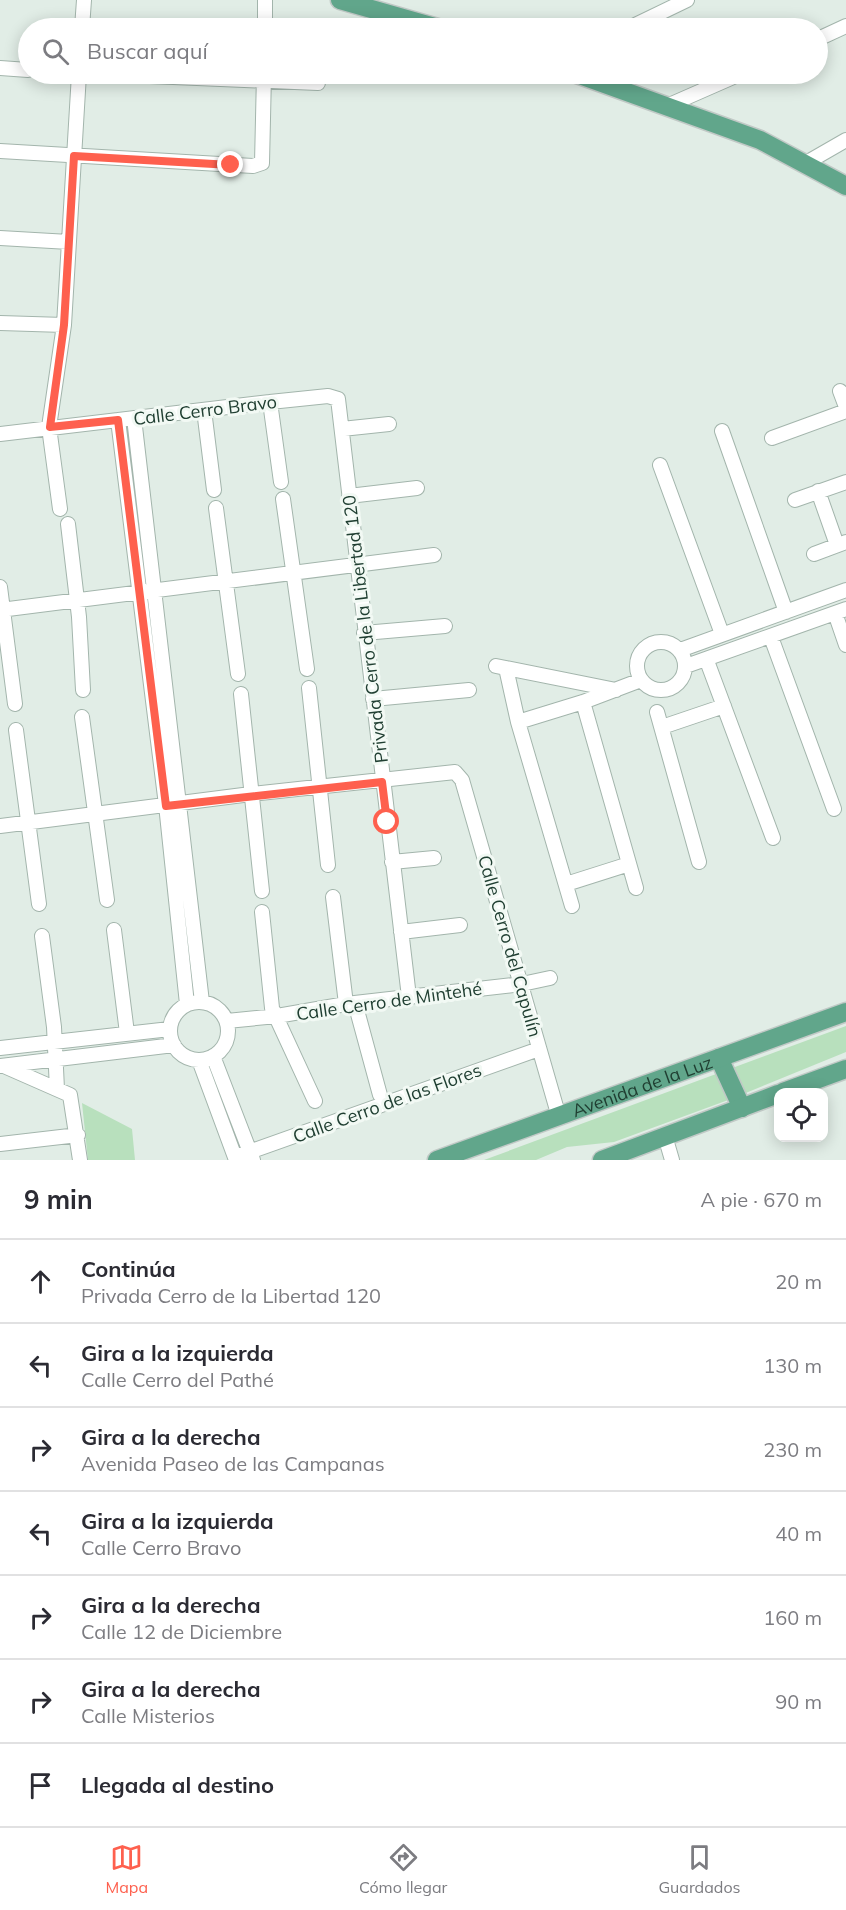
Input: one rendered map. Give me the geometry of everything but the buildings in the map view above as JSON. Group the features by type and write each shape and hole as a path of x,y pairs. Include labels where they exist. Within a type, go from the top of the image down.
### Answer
{"main road":[{"path":"340,0 403,18"},
{"path":"605,84 759,140 846,186"},
{"name":"Avenida de la Luz","path":"437,1160 846,1012"},
{"path":"719,1058 742,1108"},
{"path":"794,1088 846,1069"},
{"path":"602,1160 774,1096"}],"street":[{"path":"83,18 84,0"},
{"path":"265,0 265,18"},
{"path":"650,18 687,0"},
{"path":"828,34 846,26"},
{"path":"0,68 18,69"},
{"path":"60,509 50,448 50,427 64,325 78,84"},
{"path":"0,151 253,166 262,163 264,84"},
{"path":"667,106 717,84"},
{"path":"806,163 846,140"},
{"path":"0,238 69,242"},
{"path":"0,322 64,325"},
{"path":"840,391 846,406"},
{"name":"Calle Cerro Bravo","path":"0,434 270,402 328,396 338,399"},
{"name":"Privada Cerro de la Libertad 120","path":"338,399 409,997"},
{"path":"270,402 281,482"},
{"path":"204,410 214,490"},
{"path":"771,438 846,411"},
{"path":"134,418 156,590 187,1004"},
{"path":"118,420 140,591 202,1002"},
{"path":"342,429 389,424"},
{"path":"722,431 786,612"},
{"path":"660,465 722,634"},
{"path":"795,500 846,482"},
{"path":"350,496 417,488"},
{"path":"814,554 842,543 818,491"},
{"path":"284,499 307,669"},
{"path":"216,508 238,674"},
{"path":"68,524 77,600 83,690"},
{"path":"1,610 435,555"},
{"path":"0,587 1,610 15,704"},
{"path":"680,650 846,590"},
{"path":"686,666 707,661 840,611 845,638"},
{"path":"364,633 445,626"},
{"path":"771,637 834,809"},
{"path":"664,641 680,650 686,666 679,683 671,689 651,688 641,680 637,664 639,654 646,646 664,641"},
{"path":"707,661 773,838"},
{"path":"572,906 501,667 616,690"},
{"path":"518,722 583,702 641,680"},
{"path":"309,688 328,866"},
{"path":"373,699 469,690"},
{"path":"241,694 262,891"},
{"path":"583,702 636,888"},
{"path":"662,727 723,706"},
{"path":"657,712 699,862"},
{"path":"82,717 107,900"},
{"path":"16,730 39,904"},
{"name":"Calle Cerro del Capulín","path":"382,782 450,772 460,776 559,1117"},
{"path":"0,826 251,794 382,782"},
{"path":"392,862 434,858"},
{"path":"566,884 629,864"},
{"path":"333,897 350,1004 380,1095"},
{"path":"262,912 272,1008 315,1101"},
{"path":"401,932 460,925"},
{"path":"114,930 128,1033"},
{"path":"42,936 55,1042 57,1089"},
{"name":"Calle Cerro de Mintehé","path":"227,1021 522,984 550,978"},
{"path":"202,1002 213,1005 227,1021 228,1034 224,1046 213,1056 199,1060 186,1056 174,1045 170,1029 178,1011 187,1004 202,1002"},
{"path":"0,1048 170,1029"},
{"path":"1,1066 174,1045"},
{"name":"Calle Cerro de las Flores","path":"236,1158 252,1156 539,1049"},
{"path":"213,1056 252,1156"},
{"path":"199,1060 236,1158"},
{"path":"1,1066 70,1095 78,1135 80,1160"},
{"path":"0,1144 78,1135"},
{"path":"665,1137 672,1160"}],"green space":[{"path":"846,1026 846,1052 731,1099 614,1142 567,1147 536,1160 484,1160"},
{"path":"82,1103 132,1129 135,1160 88,1160"}],"route":[{"path":"231,165 74,156 64,325 50,427 118,420 166,806 251,794 382,782 387,822"}]}
